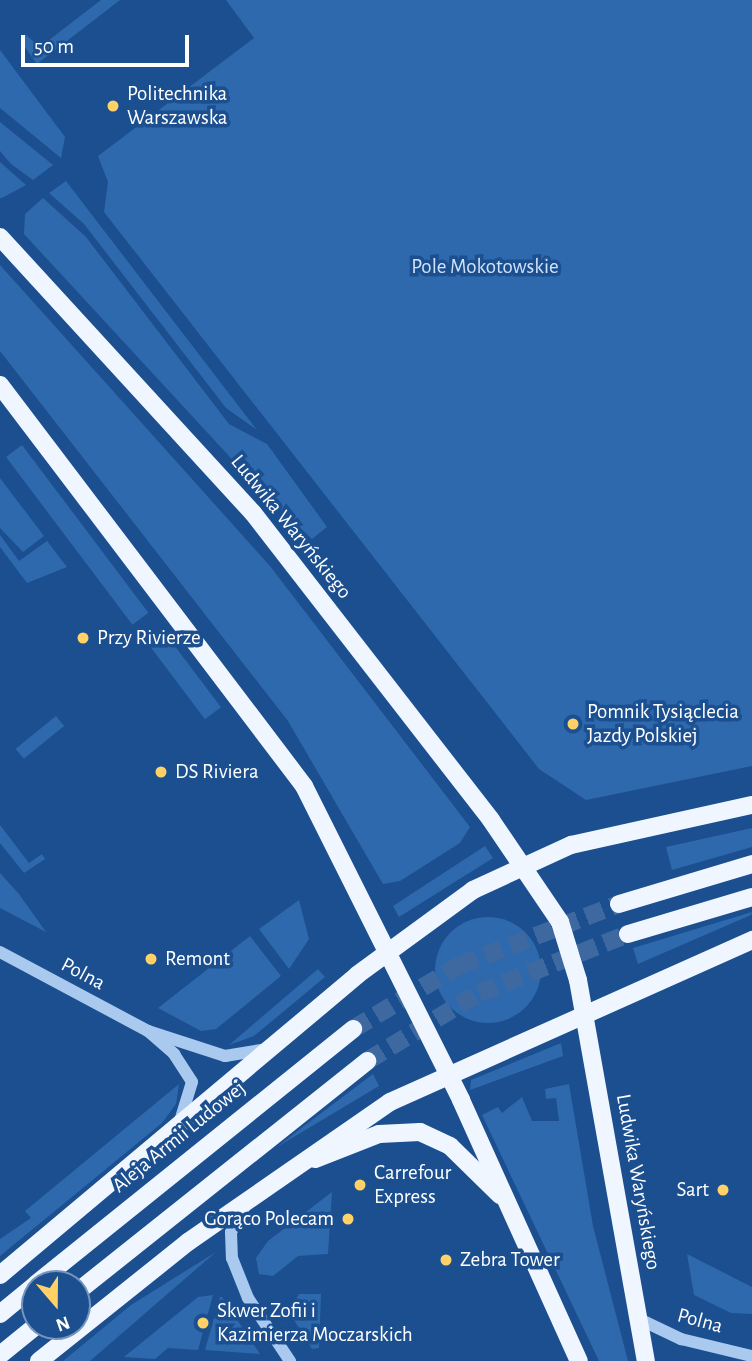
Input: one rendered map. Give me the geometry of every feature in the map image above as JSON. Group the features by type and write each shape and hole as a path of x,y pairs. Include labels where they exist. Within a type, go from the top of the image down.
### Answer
{"main road":[{"name":"Ludwika Waryńskiego","path":"0,237 254,513 523,864 560,922 584,1012 646,1361"},
{"path":"0,385 287,761 388,950 448,1073 579,1361"},
{"path":"0,1275 281,1045 388,950 474,890 523,864 580,843 752,805"},
{"path":"619,904 752,864"},
{"path":"628,934 752,897"},
{"path":"39,1361 342,1131 448,1073 752,940"},
{"name":"Aleja Armii Ludowej","path":"53,1270 353,1029"},
{"path":"91,1281 367,1060"},
{"path":"299,1166 379,1134 420,1132 450,1146 507,1202"},
{"name":"Aleja Armii Ludowej","path":"0,1314 21,1296"},
{"path":"0,1356 21,1338"}],"street":[{"name":"Polna","path":"0,952 148,1031 225,1056 281,1045"},
{"name":"Polna","path":"148,1031 190,1076 191,1096 176,1130"},
{"path":"251,1198 231,1232 232,1258 248,1298 290,1361"},
{"name":"Polna","path":"639,1319 681,1339 752,1356"}],"green space":[{"path":"101,0 120,0 37,64 22,43 25,34 40,47"},
{"name":"Pole Mokotowskie","path":"226,0 752,0 752,766 586,800 539,769 104,212 108,182 98,156 254,38"},
{"path":"0,50 65,137 61,158 0,108"},
{"path":"0,122 53,165 33,180 11,164 0,151"},
{"path":"0,162 26,185 2,198 0,198"},
{"path":"66,181 257,430 226,408 84,224 49,193"},
{"path":"43,198 86,237 229,424 267,444 327,527 312,539 266,496 24,234 25,214"},
{"path":"0,265 270,566 470,827 460,843 400,881 383,884 288,721 0,351"},
{"path":"22,445 148,613 132,625 6,457"},
{"path":"0,478 44,536 23,552 0,528"},
{"path":"0,535 19,561 47,541 67,567 27,583 0,547"},
{"path":"165,633 221,707 205,719 149,645"},
{"path":"56,716 64,726 24,759 16,749"},
{"path":"0,825 29,863 42,854 45,859 24,873 0,843"},
{"path":"752,828 752,847 672,870 666,847"},
{"path":"485,846 493,858 399,917 393,906"},
{"path":"0,873 19,894 46,932 0,908"},
{"path":"299,900 309,939 289,969 259,929"},
{"path":"752,912 751,915 638,964 633,948"},
{"path":"488,917 508,921 525,933 537,950 541,970 537,990 525,1007 508,1019 488,1023 468,1019 451,1007 439,990 435,970 439,950 451,933 468,921"},
{"path":"250,936 281,976 216,1029 201,1031 158,1008"},
{"path":"318,969 325,977 254,1036 229,1045"},
{"path":"561,1043 563,1056 470,1090 471,1080"},
{"path":"373,1074 379,1086 277,1147 304,1126"},
{"path":"179,1084 176,1104 162,1123 0,1256 0,1239 31,1218 25,1211"},
{"path":"569,1084 593,1226 628,1361 599,1361 482,1115 498,1107 502,1113 522,1097 532,1121 559,1121 556,1098 546,1099 545,1089"},
{"path":"332,1192 328,1254 298,1256 273,1276 259,1274 256,1258 268,1241"},
{"path":"216,1252 90,1361 63,1361 131,1305"},
{"path":"687,1254 752,1287 752,1314 731,1313 694,1295"},
{"path":"299,1294 321,1294 319,1348 312,1349 289,1312"},
{"path":"213,1295 198,1350 168,1348 155,1359 124,1357 198,1297"},
{"path":"222,1297 260,1354 205,1350"}],"tunnel":[{"path":"353,1029 460,965 619,904"},
{"path":"367,1061 479,993 628,934"}],"place":[{"name":"Politechnika Warszawska","path":"113,106"},
{"name":"Przy Rivierze","path":"83,638"},
{"name":"Pomnik Tysiąclecia Jazdy Polskiej","path":"573,724"},
{"name":"DS Riviera","path":"161,772"},
{"name":"Remont","path":"151,959"},
{"name":"Carrefour Express","path":"360,1185"},
{"name":"Sart","path":"723,1190"},
{"name":"Gorąco Polecam","path":"348,1219"},
{"name":"Zebra Tower","path":"446,1260"},
{"name":"Skwer Zofii i Kazimierza Moczarskich","path":"203,1323"}]}
